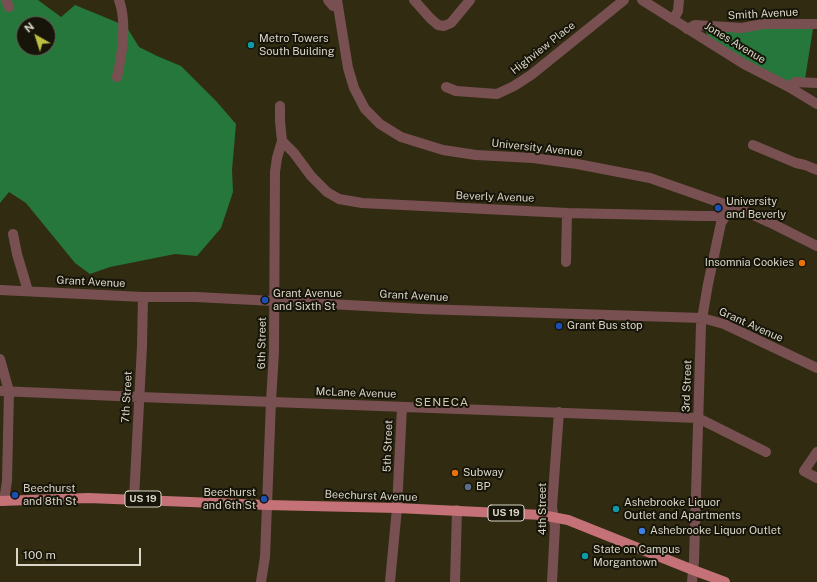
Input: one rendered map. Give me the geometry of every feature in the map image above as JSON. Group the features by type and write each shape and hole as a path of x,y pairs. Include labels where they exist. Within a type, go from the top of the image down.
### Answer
{"main road":[{"name":"Beechurst Avenue","path":"2,501 88,498 134,499 542,514 568,520 725,582"}],"street":[{"path":"117,77 120,63 123,30 123,14 119,0"},
{"path":"328,0 333,6 338,3"},
{"path":"414,0 438,25 444,26 451,23 470,0"},
{"name":"Highview Place","path":"446,87 456,91 497,94 514,86 531,75 624,0"},
{"name":"Jones Avenue","path":"642,0 744,64 789,87 817,104"},
{"path":"673,20 678,11 679,0"},
{"name":"University Avenue","path":"338,3 348,68 354,88 366,109 380,124 401,137 443,150 476,155 533,158 577,164 650,178 729,206 773,224 817,246"},
{"name":"Smith Avenue","path":"687,29 695,26 742,28 763,24 817,24"},
{"path":"789,87 796,82 817,83"},
{"name":"6th Street","path":"261,582 265,557 274,352 276,252 275,172 282,141 280,106"},
{"name":"Beverly Avenue","path":"282,141 294,153 311,176 328,192 339,199 362,203 567,213 672,216 717,216 729,206"},
{"path":"753,145 817,170"},
{"name":"3rd Street","path":"692,582 702,318 721,222 725,217 729,206"},
{"path":"566,262 567,213"},
{"path":"13,234 17,254 28,291"},
{"name":"Grant Avenue","path":"0,290 143,297 196,297 422,309 702,318 724,324 817,368"},
{"name":"7th Street","path":"134,499 140,397 143,297"},
{"path":"0,359 5,391 7,481 2,501"},
{"name":"McLane Avenue","path":"5,391 698,418 766,452"},
{"name":"5th Street","path":"390,582 397,508 402,407"},
{"name":"4th Street","path":"552,582 555,526 552,507 559,412"},
{"path":"817,452 804,471 817,478"},
{"path":"455,582 457,510"}],"green space":[{"path":"0,0 38,0 61,17 75,5 126,26 139,47 181,66 216,101 236,124 232,170 233,192 221,228 197,256 175,254 110,267 90,274 75,263 26,203 9,192 0,203"},
{"path":"705,29 813,29 805,79 789,84 754,66 708,37"}],"place":[{"name":"Metro Towers South Building","path":"251,45"},
{"name":"University and Beverly","path":"718,208"},
{"name":"Insomnia Cookies","path":"802,263"},
{"name":"Grant Avenue and Sixth St","path":"265,300"},
{"name":"Grant Bus stop","path":"559,326"},
{"name":"Subway","path":"455,473"},
{"name":"BP","path":"468,487"},
{"name":"Beechurst and 8th St","path":"15,495"},
{"name":"Beechurst and 6th St","path":"264,499"},
{"name":"Ashebrooke Liquor Outlet and Apartments","path":"616,509"},
{"name":"Ashebrooke Liquor Outlet","path":"642,531"},
{"name":"State on Campus Morgantown","path":"585,556"}],"district":[{"name":"SENECA","path":"442,402"}]}
